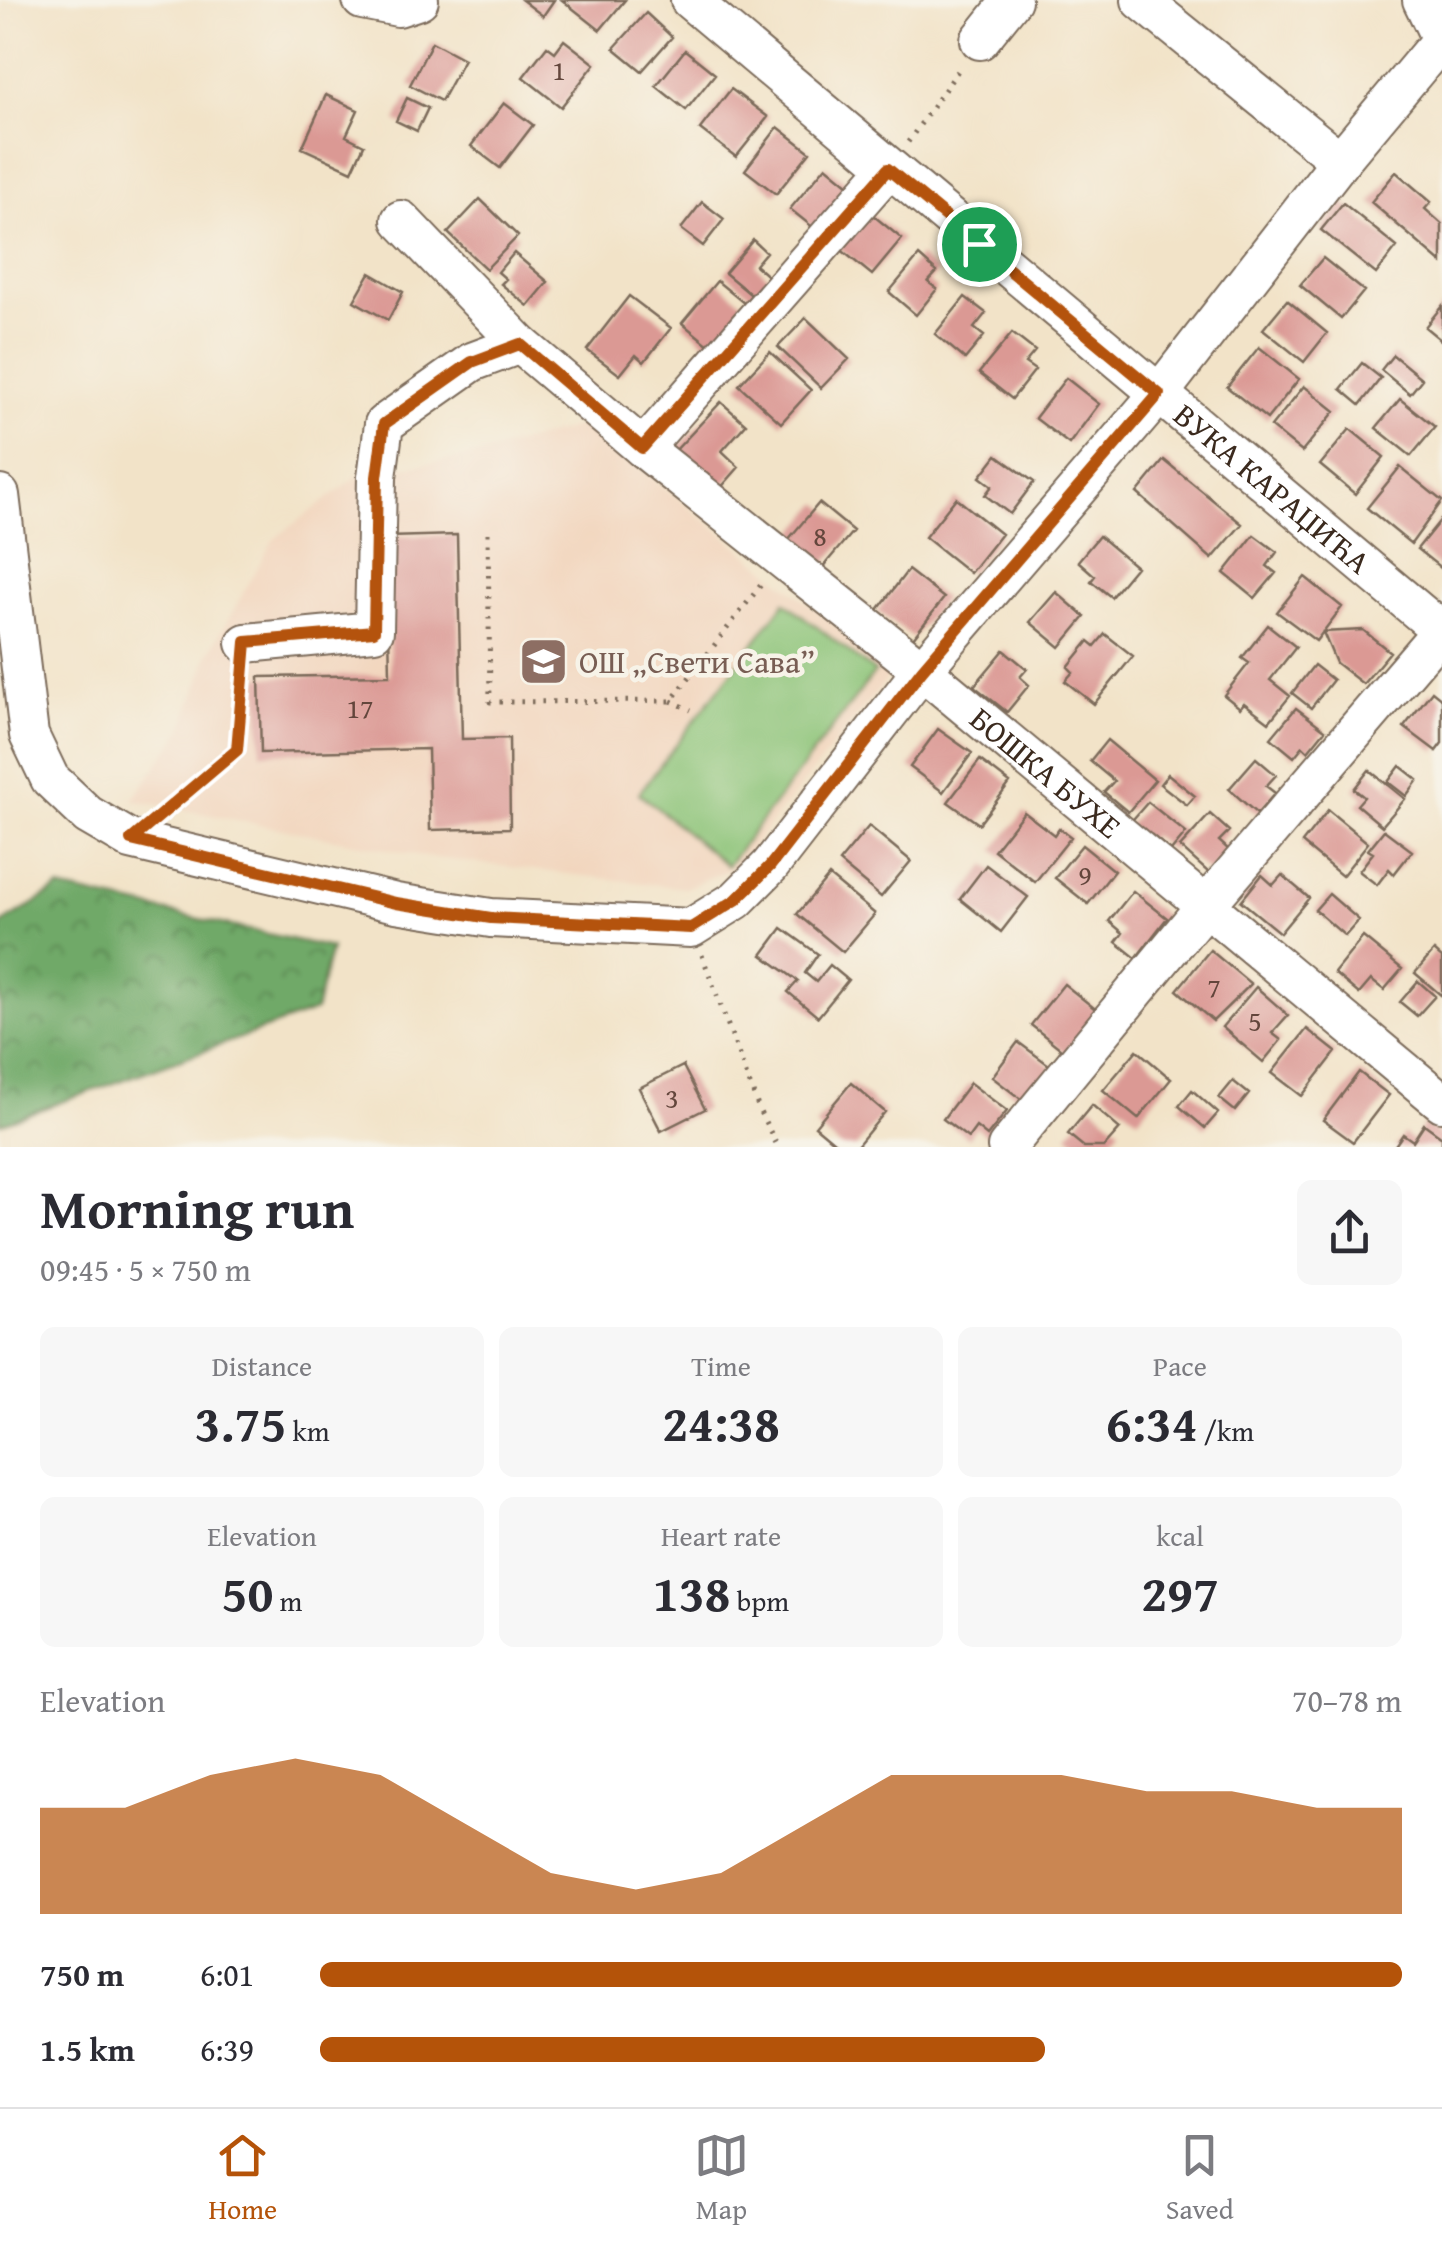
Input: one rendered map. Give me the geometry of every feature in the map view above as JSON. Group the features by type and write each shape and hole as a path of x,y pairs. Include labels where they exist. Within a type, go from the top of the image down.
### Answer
{"street":[{"path":"362,0 398,7 419,0"},
{"name":"ВУКА КАРАЏИЋА","path":"690,0 1442,630"},
{"path":"980,40 1012,0"},
{"path":"1141,0 1340,161"},
{"path":"0,700 29,735 50,779 88,815 131,840 396,903 491,918 691,928 736,900 770,866 922,670 1159,394 1340,161 1442,40 1422,0"},
{"path":"642,448 888,169"},
{"name":"БОШКА БУХЕ","path":"401,220 520,344 642,448 922,670 1442,1102"},
{"path":"246,642 374,631 377,477 384,424 472,362 520,344"},
{"path":"0,495 29,735"},
{"path":"1006,1147 1206,905 1442,630"}],"path":[{"path":"888,169 980,40"},
{"path":"488,533 490,702 671,701 692,710"},
{"path":"671,701 781,558"},
{"path":"131,840 237,750 246,642"},
{"path":"691,928 760,1112 778,1147"}],"shaded area":[{"name":"ОШ „Свети Сава”","path":"586,424 893,672 735,867 685,888 428,857 133,800 182,730 209,653 274,539 361,474 479,455"}],"green space":[{"path":"785,602 875,672 727,866 639,793"},
{"path":"59,888 331,948 315,1011 0,1124 0,925"}],"building":[{"path":"522,0 554,0 543,16"},
{"path":"562,0 625,0 600,30"},
{"path":"646,13 672,37 642,71 614,48"},
{"path":"564,40 595,64 561,107 523,77 547,46 555,52"},
{"path":"432,42 464,59 441,101 410,85"},
{"path":"685,50 715,74 686,110 656,86"},
{"path":"731,89 768,117 736,157 700,129"},
{"path":"326,95 358,110 346,136 364,145 352,171 302,148"},
{"path":"407,98 428,108 417,131 396,121"},
{"path":"504,103 533,125 500,168 471,146"},
{"path":"778,127 810,152 776,194 745,170"},
{"path":"826,166 855,190 820,233 790,209"},
{"path":"1396,172 1431,202 1425,209 1442,224 1442,263 1371,202"},
{"path":"480,199 518,236 486,269 448,233"},
{"path":"702,202 724,219 703,246 681,229"},
{"path":"1343,203 1397,247 1376,274 1321,230"},
{"path":"869,212 902,239 872,275 839,248"},
{"path":"753,240 766,252 755,265 772,280 756,299 725,273"},
{"path":"514,253 548,282 528,306 501,284 506,279 498,272"},
{"path":"919,256 937,272 928,282 937,289 916,315 889,292"},
{"path":"1323,258 1364,291 1341,319 1300,285"},
{"path":"370,273 403,292 388,320 354,301"},
{"path":"717,281 756,313 721,355 682,323"},
{"path":"629,296 671,328 644,362 636,355 620,375 587,350"},
{"path":"965,297 986,313 974,328 984,336 965,359 935,334"},
{"path":"1287,300 1327,333 1304,362 1263,329"},
{"path":"1442,306 1442,341 1425,327"},
{"path":"806,318 849,359 821,388 778,347"},
{"path":"1012,333 1035,351 1025,363 1035,370 1012,399 979,373"},
{"path":"1259,347 1299,379 1267,419 1227,387"},
{"path":"770,352 811,390 781,423 739,385"},
{"path":"1393,355 1422,379 1410,394 1381,370"},
{"path":"1362,363 1381,378 1360,405 1341,389"},
{"path":"1066,378 1099,404 1069,444 1035,418"},
{"path":"1304,386 1335,411 1302,452 1271,427"},
{"path":"1400,399 1435,427 1411,456 1376,428"},
{"path":"721,402 746,424 722,451 739,467 718,491 675,451"},
{"path":"1350,429 1384,457 1355,494 1320,465"},
{"path":"997,455 1034,482 1010,514 985,495 992,486 980,477"},
{"path":"1164,460 1242,524 1212,559 1137,493"},
{"path":"1400,467 1442,501 1411,544 1367,508"},
{"path":"956,498 1001,534 970,573 925,537"},
{"path":"819,503 853,531 821,569 787,541"},
{"path":"1442,518 1442,569 1417,549"},
{"path":"457,535 462,739 509,738 510,828 430,830 428,749 261,753 259,677 390,675 387,537"},
{"path":"1254,535 1277,552 1267,566 1276,573 1255,598 1224,573"},
{"path":"1099,536 1136,567 1111,597 1091,581 1095,576 1078,561"},
{"path":"908,570 944,598 913,638 877,611"},
{"path":"1305,577 1342,607 1316,641 1277,612"},
{"path":"1056,592 1085,617 1060,647 1030,622"},
{"path":"1268,625 1296,647 1270,680 1290,696 1269,722 1244,703 1240,708 1224,695 1249,663 1242,658"},
{"path":"1363,630 1390,652 1363,684 1336,663 1323,632"},
{"path":"1105,634 1133,656 1094,704 1065,681 1073,672 1068,667 1089,641 1095,646"},
{"path":"1004,650 1027,669 1020,677 1029,685 1007,712 974,686"},
{"path":"1314,665 1333,680 1311,708 1292,693"},
{"path":"1432,691 1442,699 1442,743 1436,751 1404,727"},
{"path":"1296,708 1325,730 1308,751 1303,746 1294,757 1271,738"},
{"path":"938,729 972,753 943,792 910,767"},
{"path":"1107,740 1155,780 1128,812 1104,792 1114,781 1090,761"},
{"path":"1256,758 1276,775 1266,786 1275,793 1257,814 1229,789"},
{"path":"980,760 1010,783 979,824 948,802"},
{"path":"1400,766 1418,780 1406,796 1388,782"},
{"path":"1369,770 1405,799 1382,826 1357,805 1364,797 1354,789"},
{"path":"1168,774 1195,796 1187,805 1160,784"},
{"path":"1148,802 1186,833 1171,851 1152,835 1146,842 1127,826"},
{"path":"1328,810 1368,843 1342,876 1302,843"},
{"path":"1024,812 1054,835 1059,828 1071,837 1035,882 994,850"},
{"path":"1210,814 1229,831 1219,841 1229,850 1209,873 1180,847"},
{"path":"869,826 911,861 881,897 839,862"},
{"path":"1384,830 1412,851 1394,874 1389,869 1377,885 1359,871 1373,853 1368,850"},
{"path":"1082,845 1114,871 1088,904 1055,878"},
{"path":"986,865 1028,897 1001,932 960,899"},
{"path":"1262,875 1273,885 1282,875 1309,898 1280,933 1241,901"},
{"path":"829,876 875,914 843,952 797,914"},
{"path":"1133,891 1167,918 1136,958 1116,942 1123,933 1109,921"},
{"path":"1329,894 1359,920 1345,936 1315,910"},
{"path":"782,928 818,954 805,973 816,982 830,965 848,980 818,1017 788,992 798,981 762,955"},
{"path":"1363,937 1402,969 1384,990 1371,980 1359,994 1334,973"},
{"path":"1210,950 1251,984 1213,1021 1177,990"},
{"path":"1434,951 1442,958 1442,996 1415,973"},
{"path":"1418,981 1435,996 1417,1016 1400,1002"},
{"path":"1064,984 1099,1012 1066,1053 1031,1025"},
{"path":"1256,987 1288,1015 1272,1033 1281,1040 1263,1062 1222,1027"},
{"path":"1307,1029 1336,1052 1302,1096 1272,1073"},
{"path":"1018,1042 1053,1068 1026,1103 992,1077"},
{"path":"1137,1050 1171,1079 1138,1119 1103,1090"},
{"path":"683,1066 705,1109 661,1131 639,1088"},
{"path":"1359,1072 1389,1095 1353,1142 1323,1120"},
{"path":"1233,1081 1249,1094 1235,1111 1219,1098"},
{"path":"851,1083 885,1112 856,1147 840,1147 815,1126"},
{"path":"970,1083 1007,1111 987,1136 976,1127 968,1138 943,1119"},
{"path":"1192,1090 1218,1113 1205,1128 1179,1106"},
{"path":"1092,1105 1120,1129 1104,1147 1084,1147 1068,1134"},
{"path":"1424,1124 1442,1137 1442,1147 1394,1147 1403,1134 1413,1141"}],"place":[{"name":"ОШ „Свети Сава”","path":"544,662"}],"route":[{"path":"888,169 979,244 1159,394 922,670 770,866 736,900 691,928 491,918 396,903 131,840 237,750 246,642 374,631 377,477 384,424 472,362 520,344 642,448 888,169"}]}
